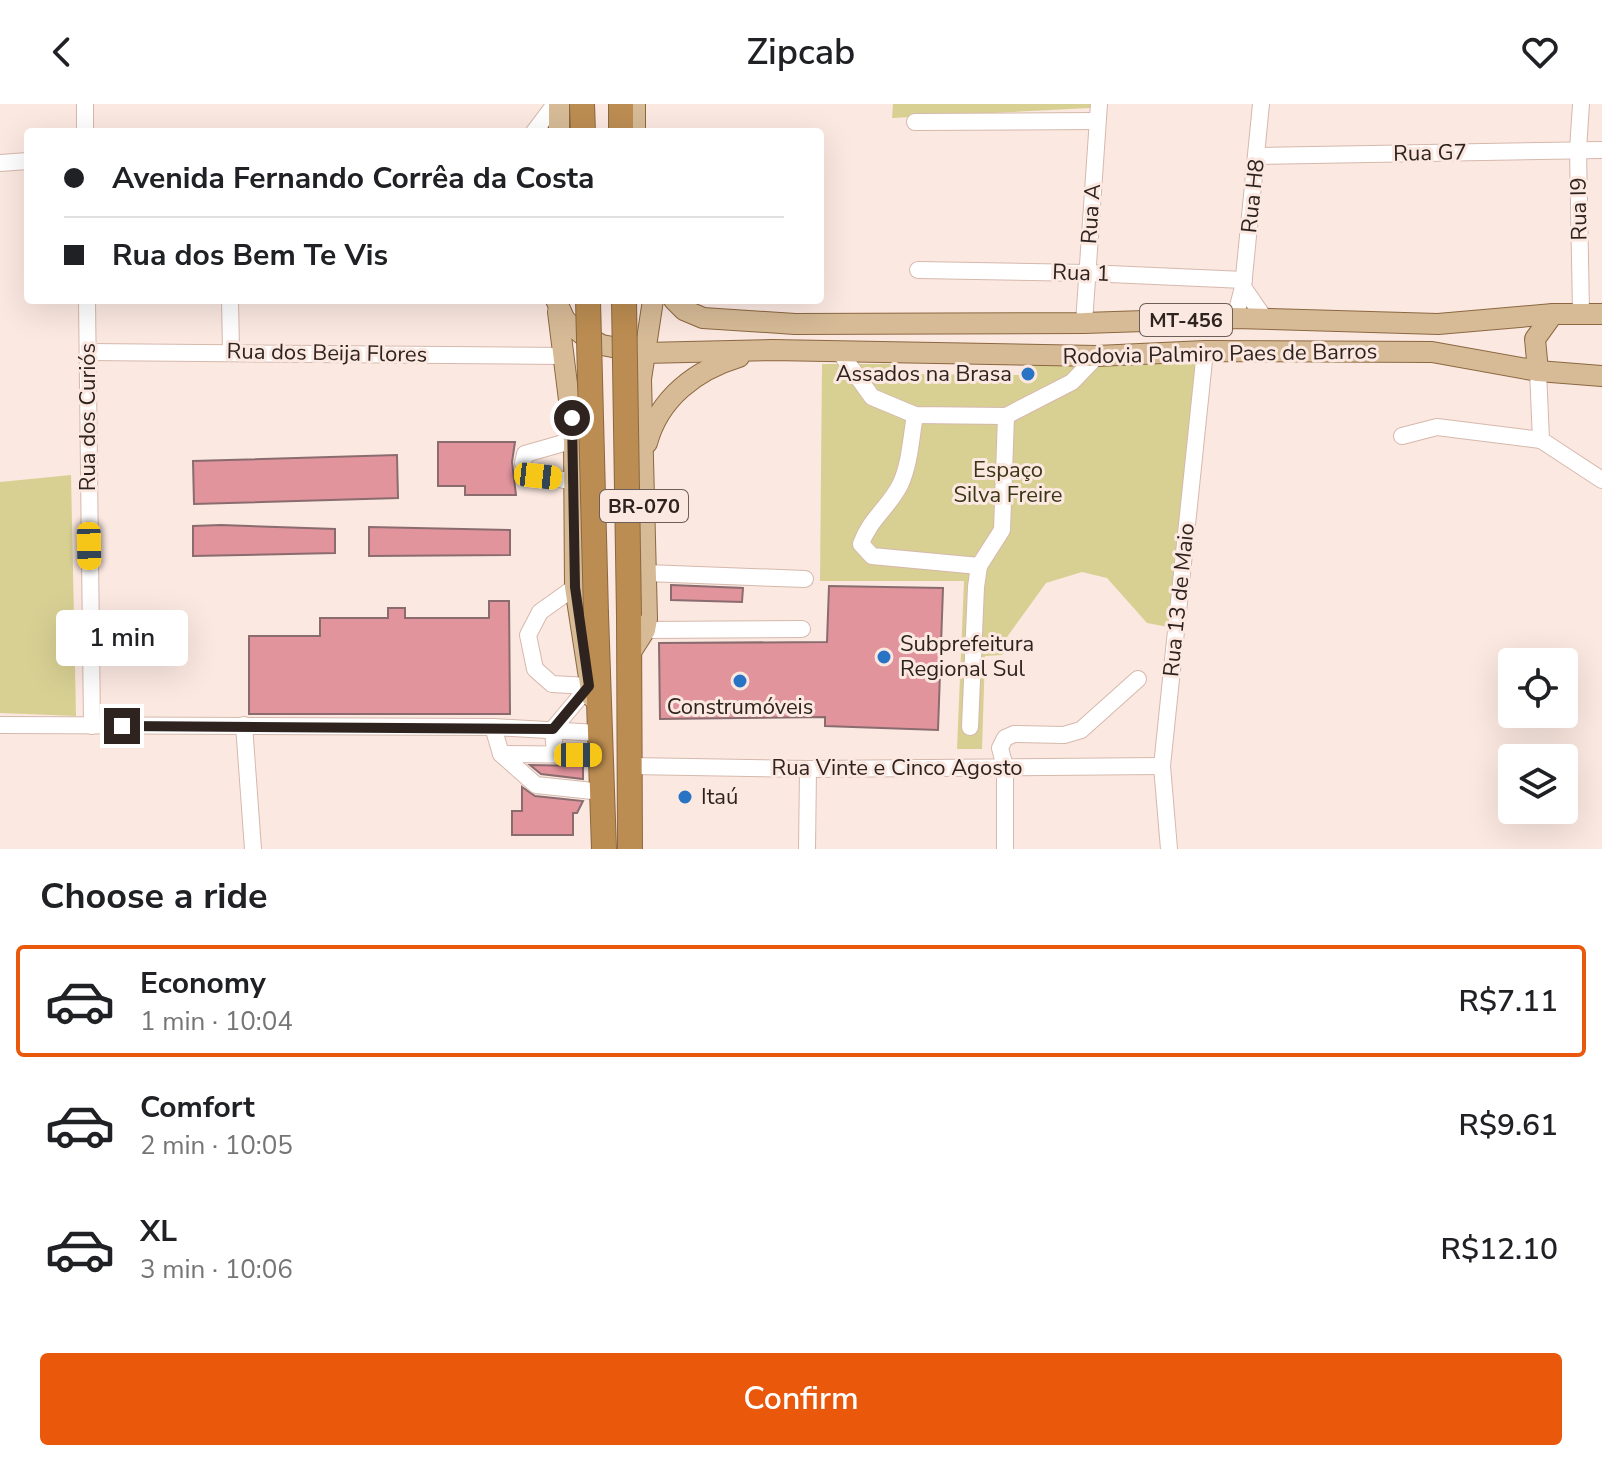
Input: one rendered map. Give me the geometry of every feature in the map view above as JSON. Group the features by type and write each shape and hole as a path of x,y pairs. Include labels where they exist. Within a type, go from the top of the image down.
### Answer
{"highway":[{"path":"582,104 583,128"},
{"path":"621,104 621,128"},
{"path":"588,304 604,849"},
{"path":"624,304 637,623 629,655 630,849"}],"main road":[{"path":"557,104 559,128"},
{"path":"635,104 635,128"},
{"name":"BR-070","path":"557,304 574,440 575,587 599,737"},
{"name":"BR-070","path":"558,304 565,320 583,335 614,349 644,353"},
{"name":"BR-070","path":"637,623 646,573 641,379 652,304"},
{"name":"Rodovia Palmiro Paes de Barros","path":"679,304 692,315 747,323 1084,323 1235,318 1438,324 1553,314 1602,314"},
{"path":"1538,371 1535,339 1553,314"},
{"name":"Rodovia Palmiro Paes de Barros","path":"644,353 772,350 1097,356 1205,351 1432,352 1538,371 1602,376"},
{"name":"MT-456","path":"643,458 654,424 675,393 687,382 721,362 772,350"}],"street":[{"path":"85,104 85,128"},
{"path":"537,128 557,104"},
{"name":"Rua H8","path":"1235,318 1243,284 1261,104"},
{"name":"Rua I9","path":"1581,104 1578,150 1581,313"},
{"path":"915,122 1098,112"},
{"name":"Rua A","path":"1084,323 1098,112"},
{"name":"Rua G7","path":"1258,156 1602,150"},
{"path":"0,163 24,161"},
{"name":"Rua 1","path":"918,270 1087,273 1243,284"},
{"path":"1243,284 1265,319"},
{"name":"Rua dos Curiós","path":"87,304 92,726"},
{"path":"230,304 231,351"},
{"path":"839,351 872,397 915,415 1006,416 1072,382 1097,356"},
{"name":"Rua 13 de Maio","path":"1169,849 1162,766 1205,351"},
{"name":"Rua dos Beija Flores","path":"88,352 565,356"},
{"path":"1538,371 1541,440"},
{"path":"915,415 908,459 899,487 867,527 861,544 872,556 979,566"},
{"path":"970,727 979,566 1002,530 1006,416"},
{"path":"1402,436 1437,427 1541,440 1602,480"},
{"path":"574,440 525,454 523,463 527,473 574,482"},
{"path":"646,573 805,579"},
{"path":"575,587 540,612 528,635 535,669 552,684 589,686"},
{"path":"637,623 802,629"},
{"path":"1005,849 1005,767 1000,748 1005,738 1014,734 1064,735 1081,730 1138,679"},
{"path":"555,754 553,729 589,686"},
{"path":"0,725 493,727 553,729 599,737"},
{"path":"244,725 253,849"},
{"path":"493,727 501,754 536,785 602,792"},
{"path":"501,754 555,754 599,737"},
{"name":"Rua Vinte e Cinco Agosto","path":"631,766 808,769 1162,766"},
{"path":"807,849 808,769"}],"green space":[{"path":"893,104 1091,104 1090,108 892,118"},
{"name":"Espaço Silva Freire","path":"1193,360 1196,368 1168,627 1147,623 1107,578 1082,572 1046,583 1007,637 1013,645 1002,655 985,656 982,749 957,749 964,581 820,581 822,364 890,364 898,374 1018,375 1030,365"},
{"path":"71,475 76,716 0,713 0,482"}],"building":[{"path":"438,442 515,442 512,462 516,495 465,495 465,486 438,486"},
{"path":"397,455 398,498 194,504 193,461"},
{"path":"193,526 335,529 335,553 193,556"},
{"path":"369,527 510,530 510,555 369,556"},
{"path":"671,585 743,588 742,602 671,600"},
{"path":"829,586 943,588 938,730 825,726 825,717 660,719 659,643 827,642"},
{"path":"489,601 509,601 510,714 249,714 249,636 320,636 320,618 388,618 388,608 405,608 405,618 489,618"},
{"path":"530,765 583,766 583,779 541,774"},
{"path":"522,787 535,796 583,801 577,813 573,813 573,835 512,835 512,811 522,811"}],"place":[{"name":"Assados na Brasa","path":"1028,374"},
{"name":"Subprefeitura Regional Sul","path":"884,657"},
{"name":"Construmóveis","path":"740,681"},
{"name":"Itaú","path":"685,797"}],"route":[{"path":"122,726 553,729 589,686 575,587 572,418"}]}
